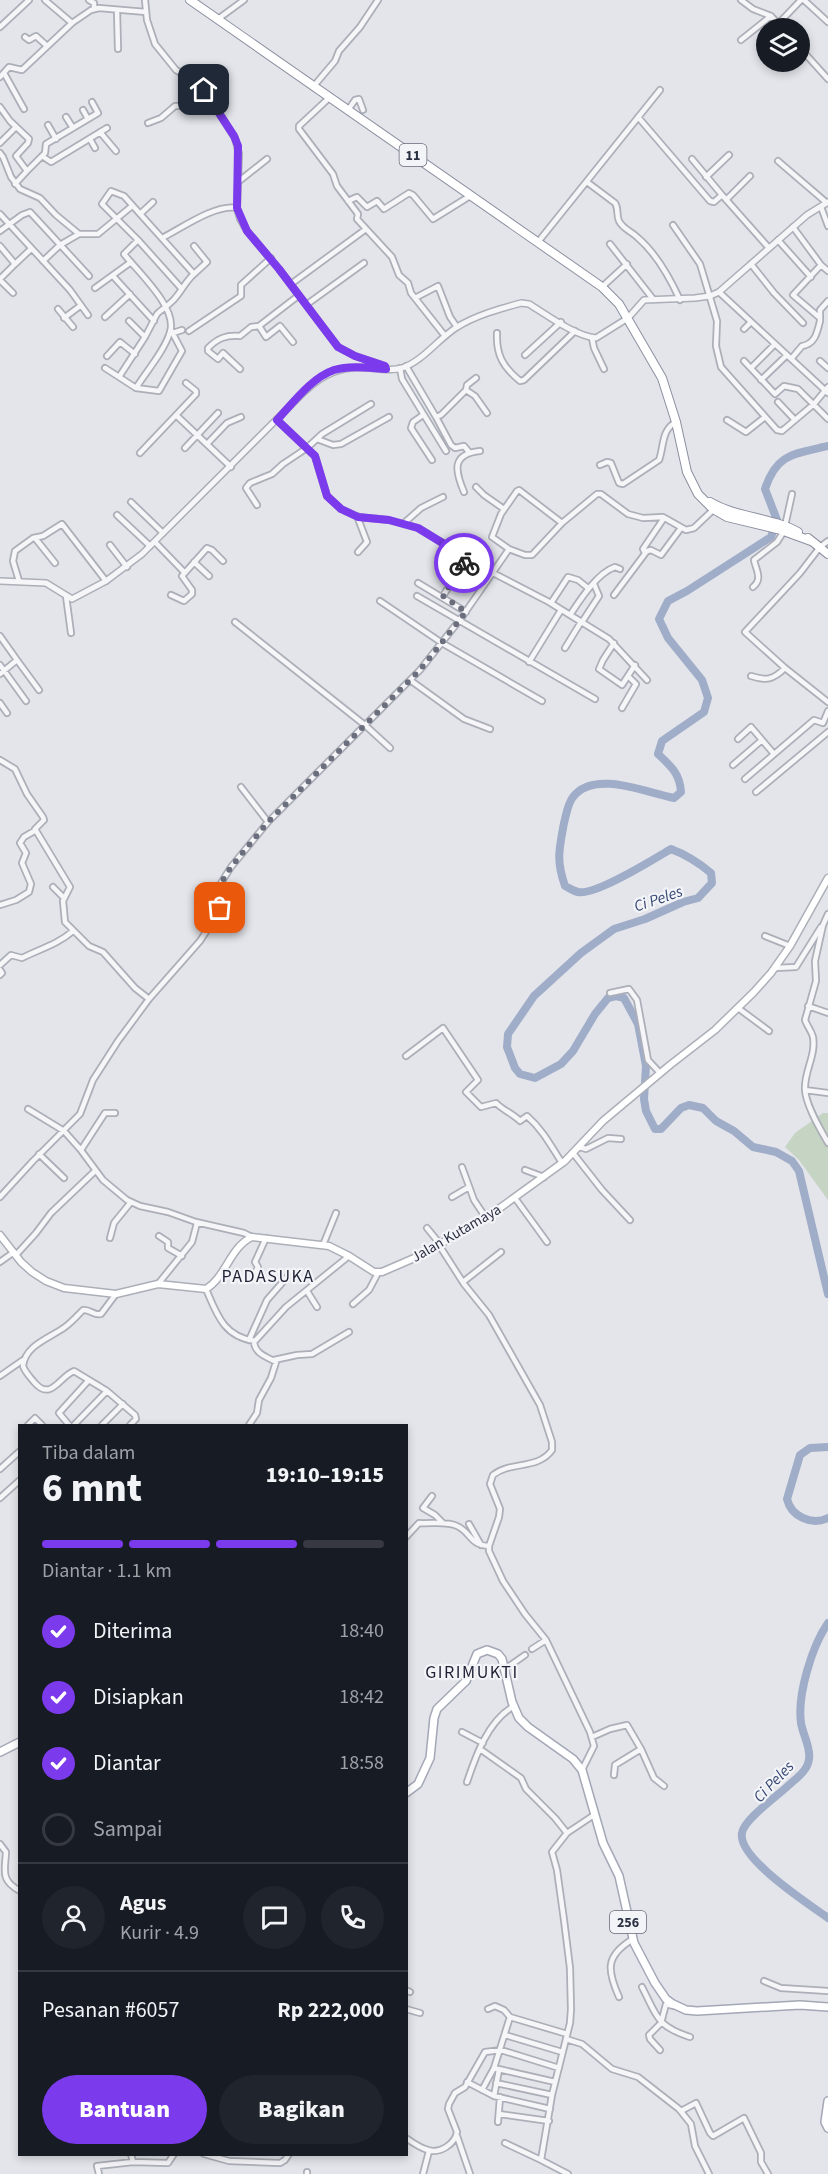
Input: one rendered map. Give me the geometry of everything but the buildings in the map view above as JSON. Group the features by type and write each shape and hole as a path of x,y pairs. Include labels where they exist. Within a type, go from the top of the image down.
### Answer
{"highway":[{"name":"11","path":"190,0 602,287 620,304 662,378 676,422 682,457 698,494 727,517 783,528 811,541 828,554"}],"main road":[{"name":"Jalan Kutamaya","path":"378,1273 439,1245 515,1198 562,1163 603,1121 715,1030 775,968 828,878"},
{"path":"0,1235 32,1272 55,1285 116,1294 158,1284 206,1289 219,1279 242,1243 252,1237 323,1245 350,1256 366,1268 378,1273"},
{"path":"408,1792 418,1784 430,1758 437,1708 466,1681 477,1654 487,1650 502,1658 519,1718 573,1759 582,1770"},
{"path":"0,1752 18,1743"},
{"name":"256","path":"582,1770 603,1843 620,1876 633,1939 658,1989 676,2006"},
{"path":"676,2006 697,2011 800,2005 828,2007"},
{"path":"828,2101 825,2122 828,2128"}],"street":[{"path":"0,27 29,0"},
{"path":"45,0 72,23"},
{"path":"89,0 93,2 94,9"},
{"path":"145,0 155,44 176,70 193,79 204,90 234,136 238,146 237,208 247,231 291,284 338,347 355,356 385,366 386,369"},
{"path":"218,19 244,0"},
{"path":"313,87 335,62 339,51 360,27 378,0"},
{"path":"741,0 753,9 771,16"},
{"path":"787,18 803,0 828,22"},
{"path":"24,109 2,75 10,66 19,71 22,70 46,45 53,42 72,23 94,9 146,12"},
{"path":"117,10 118,49"},
{"path":"741,40 771,16"},
{"path":"25,37 29,40 36,36 46,45"},
{"path":"810,59 828,79"},
{"path":"193,79 188,86 193,94"},
{"path":"148,123 161,118 175,106 187,101 193,94 204,90"},
{"path":"538,243 660,90"},
{"path":"329,98 298,127 333,174 337,186 358,214 357,219 392,257 399,275 408,283 415,298 445,336"},
{"path":"348,110 355,100 359,99 363,110"},
{"path":"15,184 45,153 46,144 98,113 92,102"},
{"path":"83,110 88,119"},
{"path":"1,111 29,139 16,156 27,171"},
{"path":"66,117 73,128"},
{"path":"638,117 710,201 714,202 724,197 750,176"},
{"path":"48,125 56,139"},
{"path":"0,143 16,128"},
{"path":"42,156 51,162 107,128"},
{"path":"100,132 116,151"},
{"path":"90,139 95,148"},
{"path":"0,153 15,184 24,192 40,198 79,234"},
{"path":"706,177 729,155"},
{"path":"238,182 267,159"},
{"path":"692,159 769,248"},
{"path":"778,161 825,204 828,226"},
{"path":"587,182 615,203 619,221 637,236 656,258 680,300"},
{"path":"181,288 102,204 109,193 113,191 124,196 194,274"},
{"path":"358,214 377,201 386,209 409,193 433,219 471,195"},
{"path":"348,201 357,197 367,207"},
{"path":"140,214 153,202"},
{"path":"0,581 45,583 74,599 106,581 127,567 152,544 318,379 334,370 357,367 386,369 403,367 457,327 477,316 521,303 529,304 575,331 592,338 604,335 628,318 644,300 653,298 680,300 710,296 719,292 793,227 825,204"},
{"path":"43,261 60,245 79,234 95,235 132,206"},
{"path":"162,238 219,209 229,206 237,208"},
{"path":"0,231 30,212 89,276"},
{"path":"0,214 70,290 88,315"},
{"path":"674,225 700,264 717,321 716,346 719,362 726,373 779,432 814,404 827,390 719,292"},
{"path":"793,227 820,265 828,271"},
{"path":"291,284 366,229"},
{"path":"105,368 136,388 156,392 160,390 182,351 167,306 124,252 138,240"},
{"path":"778,240 811,277"},
{"path":"610,244 653,298"},
{"path":"0,246 15,264"},
{"path":"119,377 135,354 158,312 178,295 181,288 207,262 194,246"},
{"path":"13,293 0,279 31,249"},
{"path":"189,331 241,296 241,285 270,258"},
{"path":"95,288 131,262"},
{"path":"306,305 364,263"},
{"path":"602,287 627,264"},
{"path":"751,264 802,323"},
{"path":"820,265 793,295 820,318"},
{"path":"113,276 154,321"},
{"path":"415,298 438,286 450,317 457,327"},
{"path":"105,317 130,294"},
{"path":"240,369 223,353 218,359 208,351 208,348 223,337 240,336 251,327 259,326 298,296"},
{"path":"791,359 802,346 813,341 820,310 828,301"},
{"path":"64,318 80,306"},
{"path":"58,309 73,327"},
{"path":"820,310 828,316"},
{"path":"129,321 145,337"},
{"path":"525,355 561,322"},
{"path":"744,329 751,322"},
{"path":"259,326 266,337 280,326 293,342"},
{"path":"136,388 176,331"},
{"path":"497,333 497,351 501,361 520,381 524,380 575,331"},
{"path":"592,338 604,369"},
{"path":"107,356 120,342 135,354"},
{"path":"751,368 775,344"},
{"path":"761,380 787,355"},
{"path":"744,361 775,394 784,386 798,389 828,419"},
{"path":"820,361 828,368"},
{"path":"403,367 402,379 446,451"},
{"path":"403,367 436,417 451,445 455,448 464,446 469,452"},
{"path":"436,417 441,415 476,378"},
{"path":"140,453 196,394 196,391 186,383"},
{"path":"466,390 475,396 487,413"},
{"path":"778,402 795,419"},
{"path":"257,505 248,492 247,486 272,474 317,439 371,404"},
{"path":"184,448 218,413"},
{"path":"423,415 410,427 432,460"},
{"path":"177,416 231,467"},
{"path":"207,444 227,423 241,417"},
{"path":"317,439 333,445 341,444 389,417"},
{"path":"727,420 746,432 765,417"},
{"path":"277,420 315,456 327,496 341,509 357,516 418,528 493,573 551,603 614,643 647,680"},
{"path":"600,465 607,462 612,463 619,483 623,484 659,460 663,438 668,427 676,422"},
{"path":"464,492 456,470 461,458 469,452 480,451"},
{"path":"476,487 504,509"},
{"path":"562,523 519,490 514,493 504,509 493,530 492,538 520,554 532,555 580,506 600,494 628,514 643,518 664,518 689,530 694,528 715,507"},
{"path":"753,586 758,582 759,577 754,560 777,542 792,494"},
{"path":"403,524 421,508 443,497"},
{"path":"130,502 163,533"},
{"path":"117,515 184,572"},
{"path":"357,516 367,542 358,552"},
{"path":"645,553 643,549 646,543 664,518"},
{"path":"19,581 13,561 15,550 34,538 63,525 106,581"},
{"path":"614,595 645,553 649,550 659,554 663,553 681,528"},
{"path":"34,538 55,563"},
{"path":"828,541 745,630 745,633 784,668 828,702"},
{"path":"110,544 127,567"},
{"path":"171,595 186,601 192,594 191,588 182,578 184,572 208,548 223,561"},
{"path":"0,1197 80,1114 97,1073 149,999 200,941 215,918 220,908 215,897 216,891 231,867 268,822 410,681 466,612 509,549"},
{"path":"443,596 467,558"},
{"path":"194,562 209,576"},
{"path":"570,615 588,588 609,569 615,567 620,569"},
{"path":"551,603 568,577 578,580 588,588"},
{"path":"418,583 443,596 466,612"},
{"path":"565,648 598,596 594,584"},
{"path":"66,596 71,633"},
{"path":"417,596 595,699"},
{"path":"381,602 442,643 542,701"},
{"path":"529,662 561,610"},
{"path":"235,622 366,726 390,748"},
{"path":"0,636 39,690"},
{"path":"614,643 599,668 621,685 635,666"},
{"path":"2,672 17,660"},
{"path":"0,665 2,672 26,701"},
{"path":"752,676 768,680 776,677 784,668"},
{"path":"622,708 636,684 628,676"},
{"path":"410,681 464,719 490,729"},
{"path":"0,703 8,713"},
{"path":"823,723 828,711"},
{"path":"745,778 814,720 823,723 828,731 756,792"},
{"path":"738,739 750,728 774,754"},
{"path":"733,765 762,740"},
{"path":"0,760 15,769 27,794 44,820 20,843 26,853 22,863 31,884 29,892 16,900 0,905"},
{"path":"241,787 268,822"},
{"path":"36,830 70,887 64,898 63,918 65,922 89,946 102,950 140,993 149,999"},
{"path":"53,887 64,898"},
{"path":"775,968 796,967 828,914"},
{"path":"825,920 815,965 816,981 805,1020 812,1033 813,1042 812,1061 805,1090 828,1143"},
{"path":"0,975 2,973 0,968 11,955 22,958 55,944 73,931"},
{"path":"765,936 789,946"},
{"path":"610,993 629,989 637,1000 648,1060 660,1073"},
{"path":"808,1006 828,1013"},
{"path":"738,1008 769,1031"},
{"path":"406,1056 443,1028 478,1080 466,1092 481,1107 496,1103 520,1121 527,1116 545,1134 550,1148 562,1163"},
{"path":"805,1090 828,1093"},
{"path":"28,1109 64,1131 111,1188 131,1202 197,1223 244,1233 252,1237"},
{"path":"81,1150 105,1113 115,1113"},
{"path":"579,1147 586,1149 608,1138 621,1139"},
{"path":"573,1153 630,1221"},
{"path":"39,1154 64,1178"},
{"path":"462,1167 474,1200 486,1218"},
{"path":"525,1170 544,1177"},
{"path":"0,1262 15,1253 36,1233 51,1213 95,1171"},
{"path":"452,1197 469,1187"},
{"path":"515,1198 547,1242"},
{"path":"110,1238 114,1223 131,1202"},
{"path":"323,1245 336,1213"},
{"path":"158,1284 192,1242 197,1223"},
{"path":"427,1228 463,1282 489,1315 537,1400 553,1446 549,1455 538,1461 507,1468 493,1475 490,1484 500,1509 489,1546 490,1554 503,1581 546,1640 592,1737 594,1746 582,1770"},
{"path":"159,1236 168,1242 168,1248 182,1256"},
{"path":"256,1277 254,1274 258,1267 255,1262 266,1238"},
{"path":"463,1282 501,1252"},
{"path":"252,1341 258,1340 286,1307 350,1256"},
{"path":"353,1304 369,1290 378,1273"},
{"path":"252,1341 267,1300 288,1276"},
{"path":"206,1289 222,1324 227,1329 252,1341 263,1356 274,1360 312,1354 349,1332"},
{"path":"307,1291 317,1307"},
{"path":"0,1376 24,1360 36,1345 66,1326 83,1310 101,1314 116,1294"},
{"path":"24,1360 24,1370 38,1387 44,1390 51,1389 73,1371 89,1380 107,1391 136,1416 131,1424"},
{"path":"250,1424 257,1413 259,1399 271,1378 276,1362 274,1360"},
{"path":"71,1424 59,1413 89,1380"},
{"path":"73,1424 107,1391"},
{"path":"103,1424 123,1404"},
{"path":"29,1424 35,1418 41,1424"},
{"path":"0,1470 18,1453"},
{"path":"0,1498 18,1482"},
{"path":"432,1496 423,1508 443,1523"},
{"path":"409,1529 419,1522 436,1525 443,1523 459,1527 476,1544 489,1546"},
{"path":"469,1524 481,1545"},
{"path":"532,1649 546,1640"},
{"path":"505,1669 525,1655"},
{"path":"466,1782 482,1746 500,1715 514,1706"},
{"path":"592,1737 605,1730 626,1725 641,1749 654,1778 664,1786"},
{"path":"462,1732 521,1778 525,1788 567,1833"},
{"path":"614,1775 615,1765 641,1749"},
{"path":"542,2160 552,2096 571,2009 570,1968 557,1870 552,1854 567,1833 594,1815"},
{"path":"0,1844 6,1852 5,1878 10,1885 18,1890"},
{"path":"619,1997 612,1981 610,1962 619,1949 633,1939"},
{"path":"764,1981 782,1988 828,1990"},
{"path":"642,1987 661,2023 667,2028 690,2037"},
{"path":"660,2050 649,2037 650,2033 661,2023 666,2004 676,2006"},
{"path":"488,2009 495,2006 501,2008 510,2016 566,2036 582,2044 612,2069 638,2077 681,2111 691,2124 694,2142 709,2174"},
{"path":"408,2010 420,2013"},
{"path":"498,2122 497,2069 510,2016"},
{"path":"505,2035 562,2052"},
{"path":"470,2174 456,2127 448,2109 455,2093 464,2089 482,2055 489,2050 501,2050 559,2068"},
{"path":"497,2069 555,2082"},
{"path":"482,2090 497,2069"},
{"path":"467,2082 497,2097 550,2109"},
{"path":"496,2083 552,2096"},
{"path":"681,2111 696,2103 713,2136 744,2118 761,2153 761,2163 768,2174"},
{"path":"499,2114 549,2121"},
{"path":"408,2139 429,2151 448,2146 457,2136"},
{"path":"505,2143 568,2174"},
{"path":"423,2174 429,2151"},
{"path":"132,2156 133,2162"},
{"path":"99,2174 97,2166 133,2162 168,2163 173,2156"},
{"path":"211,2156 229,2161 280,2163 287,2156"}],"green space":[{"path":"823,1113 828,1113 828,1200 799,1160 785,1147 795,1133"}],"waterway":[{"name":"Ci Peles","path":"828,446 797,453 782,461 775,468 765,489 777,520 771,537 668,601 659,619 668,638 702,680 708,698 704,712 662,741 658,754 674,771 679,780 681,792 674,798 621,785 594,785 582,789 573,797 566,813 559,862 565,886 573,890 586,892 610,883 671,849 702,865 711,873 712,883 698,898 614,929 581,953 534,996 508,1034 507,1047 515,1068 520,1074 535,1078 561,1064 573,1051 595,1014 608,998 616,996 624,998 638,1024 646,1066 644,1099 646,1111 655,1129 661,1129 681,1108 689,1105 703,1108 716,1121 734,1131 753,1147 776,1152 792,1161 799,1171 828,1294"},
{"name":"Ci Peles","path":"828,1447 810,1448 800,1455 787,1499 797,1515 803,1518 815,1521 828,1518"},
{"name":"Ci Peles","path":"828,1623 811,1657 801,1699 801,1723 809,1750 808,1763 799,1776 755,1814 742,1833 743,1843 762,1867 791,1892 828,1918"}],"way so far":[{"path":"220,908 215,897 216,891 231,867 268,822 330,763 410,681 466,612 443,596 464,563"}],"district":[{"name":"PADASUKA","path":"268,1276"},
{"name":"GIRIMUKTI","path":"472,1672"}],"route":[{"path":"204,90 238,146 237,208 247,231 291,284 338,347 386,367 386,369 357,367 334,370 318,379 277,420 315,456 327,496 332,502 358,517 389,520 418,528 467,558 464,563"}]}
